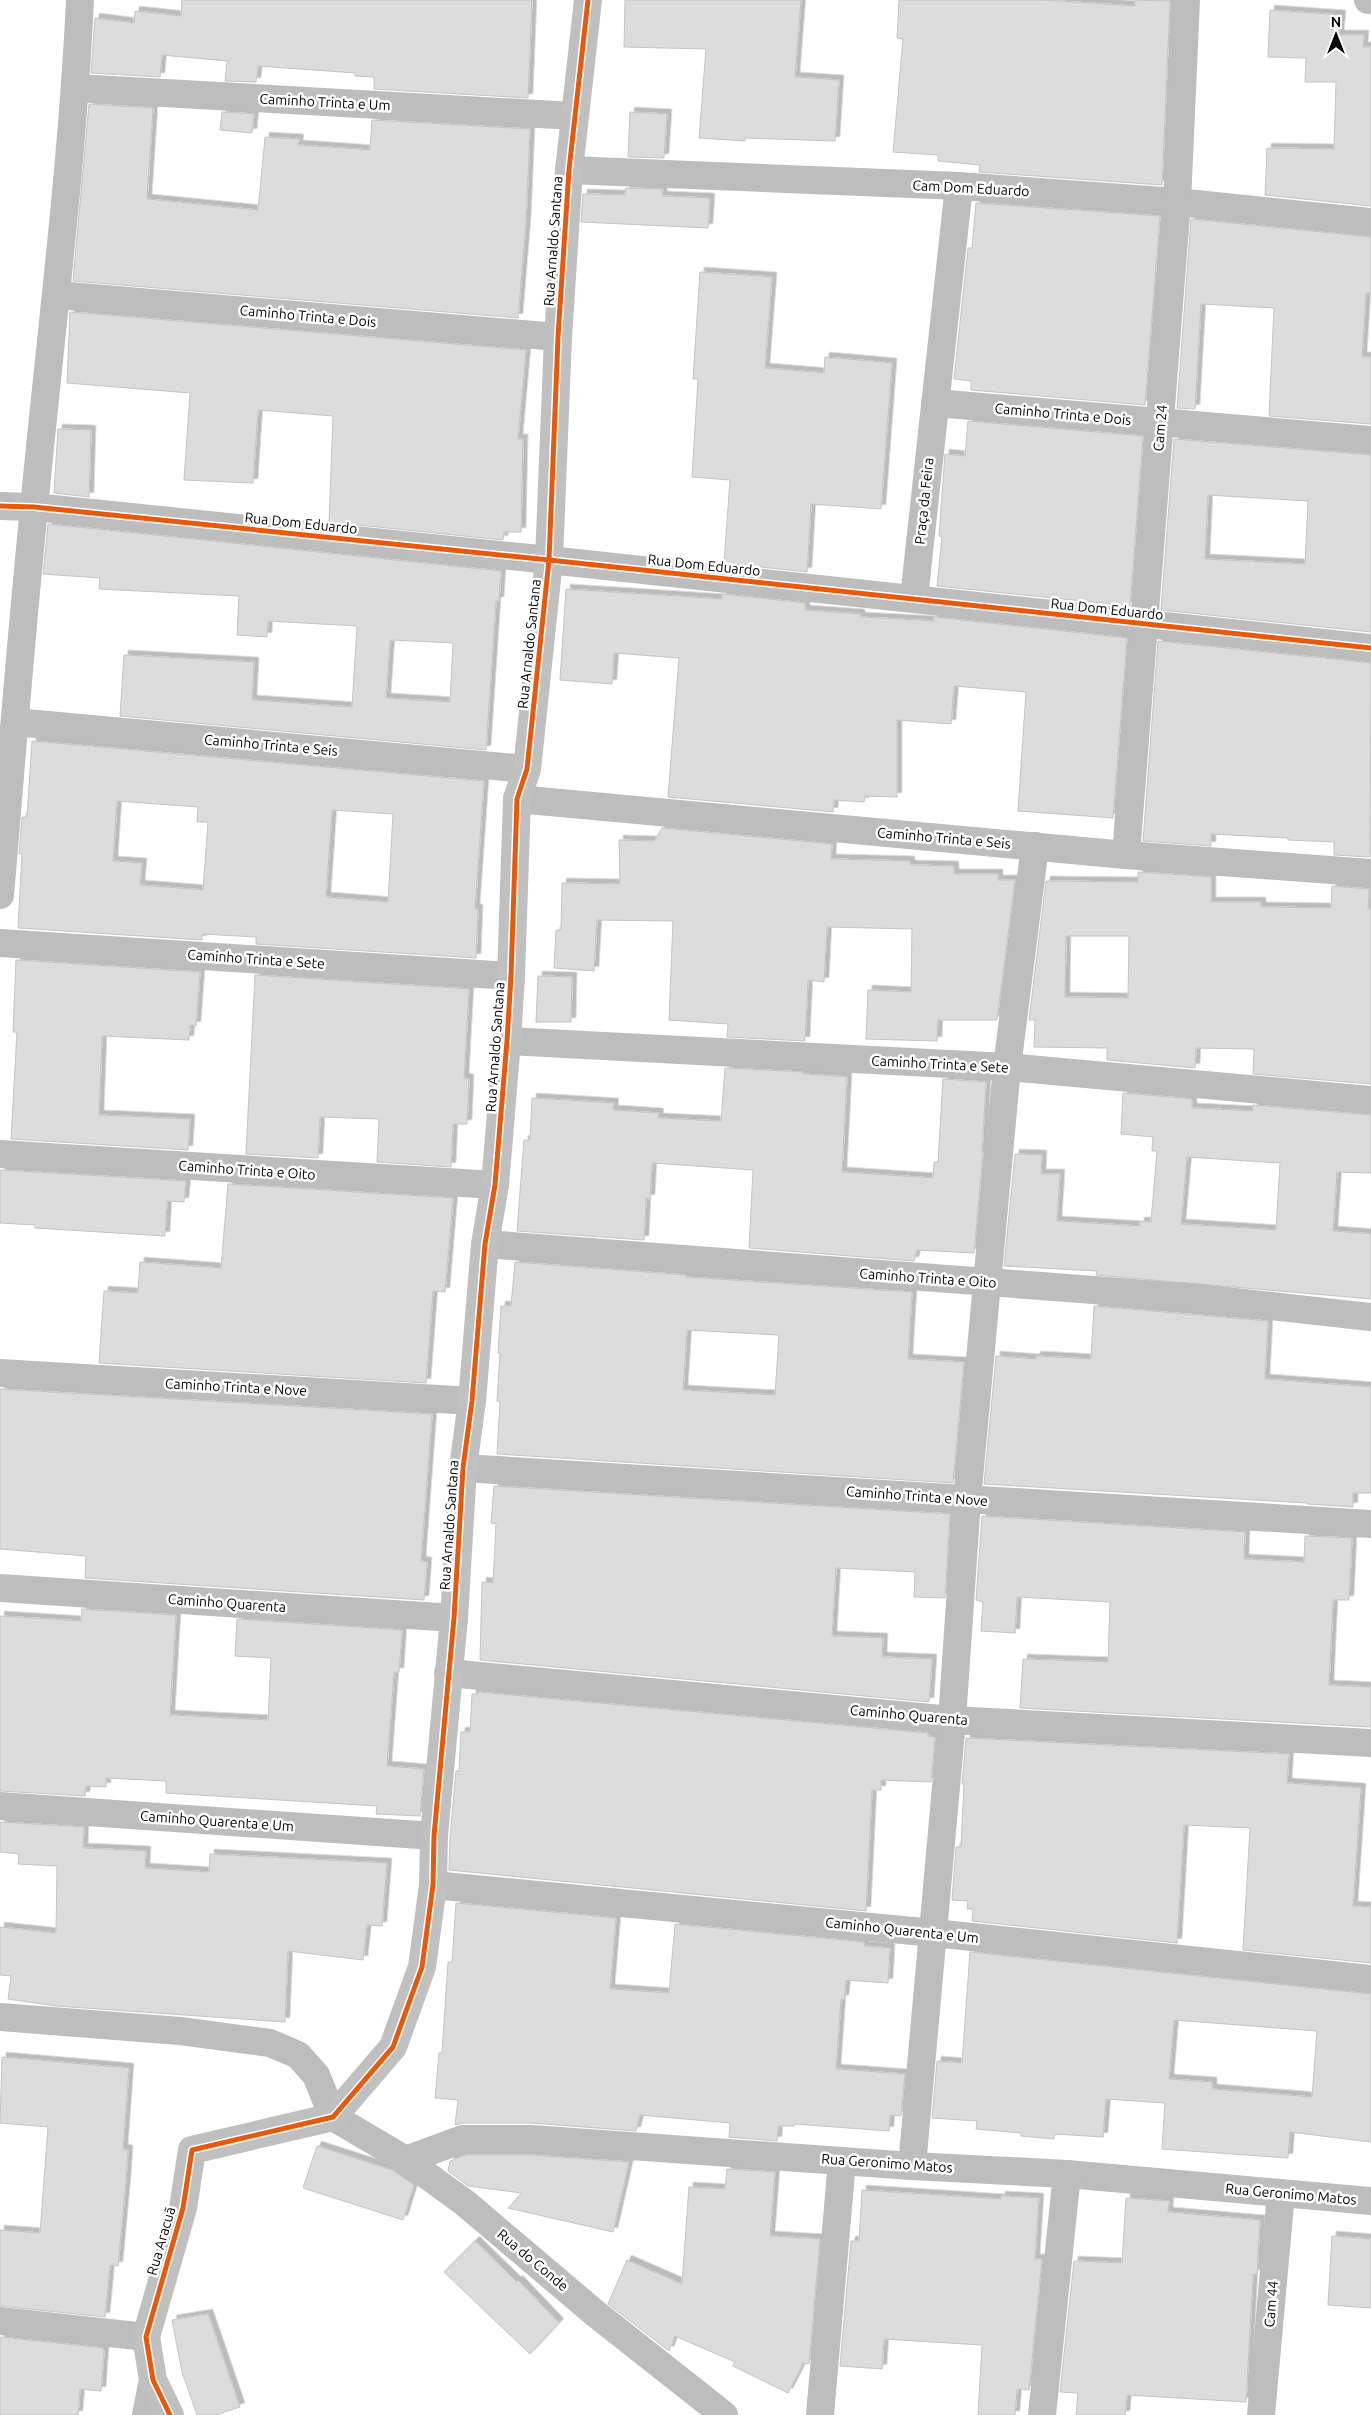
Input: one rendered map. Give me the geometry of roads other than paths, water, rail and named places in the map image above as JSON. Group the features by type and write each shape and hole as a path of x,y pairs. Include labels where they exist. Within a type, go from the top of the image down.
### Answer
{"street":[{"path":"0,895 34,507 57,295 76,88 80,0"},
{"name":"Rua Arnaldo Santana","path":"333,2118 393,2047 422,1967 433,1885 434,1836 454,1618 464,1468 472,1401 485,1244 495,1185 512,976 517,799 527,769 549,560 558,337 569,170 588,0"},
{"name":"Cam 24","path":"1126,855 1142,624 1177,202 1186,0"},
{"name":"Caminho Trinta e Um","path":"76,88 574,116"},
{"name":"Cam Dom Eduardo","path":"569,170 959,186 1177,202 1371,222"},
{"name":"Praça da Feira","path":"914,598 959,186"},
{"name":"Caminho Trinta e Dois","path":"57,295 558,337"},
{"name":"Caminho Trinta e Dois","path":"935,403 1371,440"},
{"name":"Rua Dom Eduardo","path":"0,506 34,507 549,560 1371,648"},
{"name":"Caminho Trinta e Seis","path":"15,722 527,769"},
{"name":"Caminho Trinta e Seis","path":"517,799 1126,855 1371,873"},
{"path":"912,2166 952,1720 967,1500 1007,1067 1035,846"},
{"name":"Caminho Trinta e Sete","path":"0,943 512,976"},
{"name":"Caminho Trinta e Sete","path":"507,1040 1007,1067 1371,1100"},
{"name":"Caminho Trinta e Oito","path":"0,1154 495,1185"},
{"name":"Caminho Trinta e Oito","path":"485,1244 1199,1298 1371,1317"},
{"name":"Caminho Trinta e Nove","path":"0,1373 472,1401"},
{"name":"Caminho Trinta e Nove","path":"464,1468 1371,1524"},
{"name":"Caminho Quarenta","path":"0,1588 454,1618"},
{"name":"Caminho Quarenta","path":"448,1673 952,1720 1371,1743"},
{"name":"Caminho Quarenta e Um","path":"0,1806 434,1836"},
{"name":"Caminho Quarenta e Um","path":"433,1885 934,1933 1371,1979"},
{"path":"0,2017 180,2031 270,2043 298,2055 316,2076 333,2118"},
{"name":"Rua Aracuã","path":"146,2337 183,2208 192,2150 333,2118"},
{"name":"Rua do Conde","path":"333,2118 406,2160 465,2203 596,2314 724,2415"},
{"name":"Rua Geronimo Matos","path":"406,2160 463,2139 531,2139 912,2166 1067,2174 1371,2201"},
{"path":"820,2415 842,2161"},
{"path":"1042,2415 1067,2174"},
{"name":"Cam 44","path":"1261,2415 1281,2193"},
{"path":"0,2321 146,2337 153,2380 170,2415"},
{"path":"146,2415 153,2380"}]}
